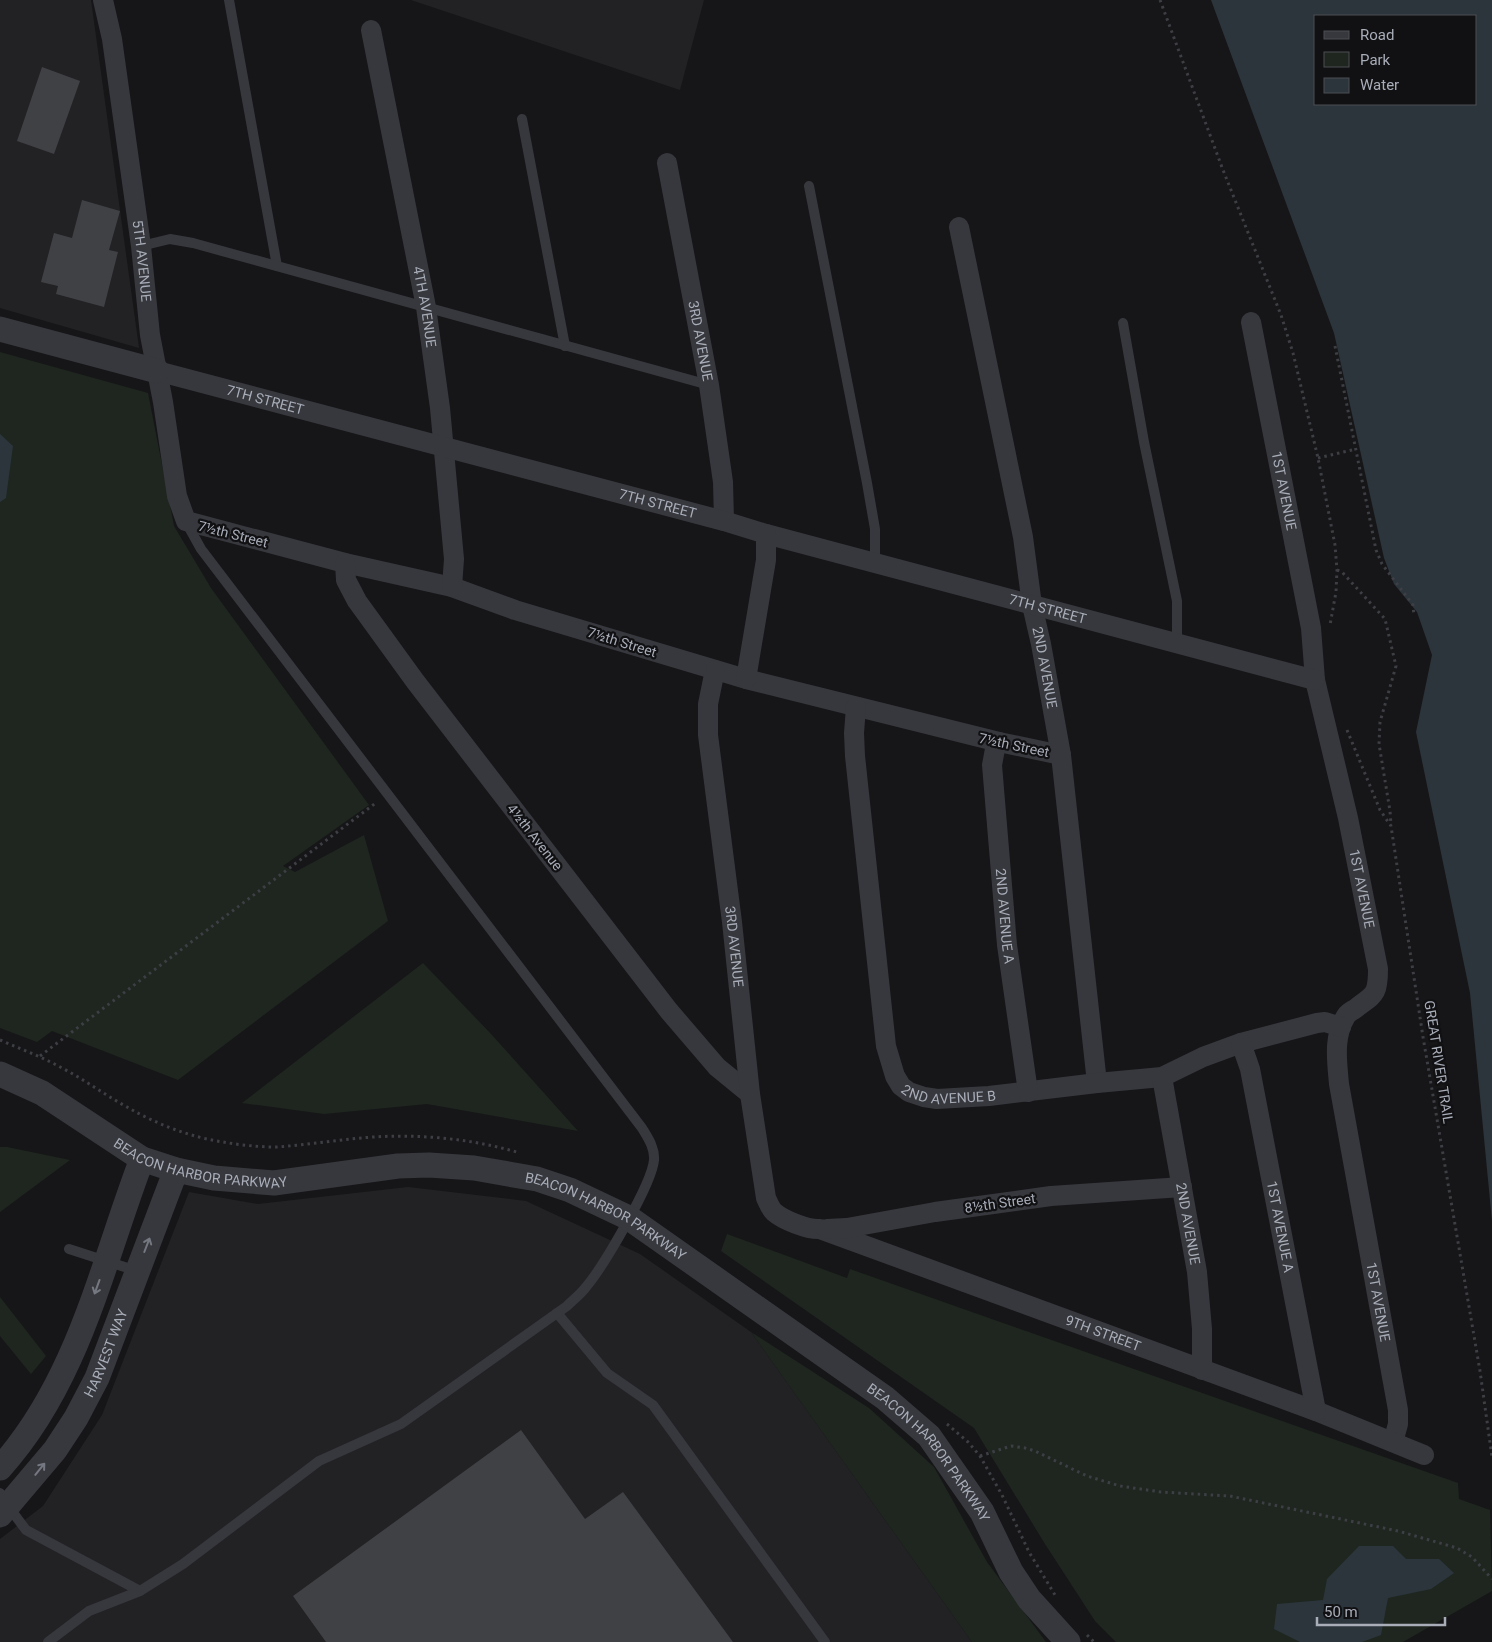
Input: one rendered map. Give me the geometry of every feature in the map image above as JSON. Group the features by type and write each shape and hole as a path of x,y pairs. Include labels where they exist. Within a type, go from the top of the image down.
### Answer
{"street":[{"name":"5TH AVENUE","path":"103,0 112,39 141,246 150,335 177,496 186,522"},
{"name":"4TH AVENUE","path":"372,30 426,307 440,408 454,559 452,587"},
{"name":"3RD AVENUE","path":"667,163 709,385 723,482 724,521"},
{"name":"2ND AVENUE","path":"959,227 1023,537 1032,605 1062,755 1096,1082"},
{"name":"1ST AVENUE","path":"1251,322 1311,628 1315,680 1348,818 1378,968 1378,981 1375,992 1368,1000 1347,1014 1336,1046 1339,1084 1398,1410 1398,1424 1393,1442"},
{"name":"7TH STREET","path":"0,330 724,521 766,534 1315,680"},
{"name":"7½th Street","path":"186,522 345,563 452,587 515,610 746,679 999,742 1062,755"},
{"path":"746,679 766,560 766,534"},
{"name":"4½th Avenue","path":"345,563 346,580 357,601 415,681 669,1011 717,1067 750,1094"},
{"name":"3RD AVENUE","path":"715,670 708,704 708,734 732,922 750,1094 766,1198 773,1211 781,1216"},
{"name":"2ND AVENUE B","path":"856,707 855,756 886,1046 895,1076 901,1086 908,1092 937,1099 989,1096 1096,1082 1162,1077 1203,1057 1241,1043 1317,1023 1325,1022 1341,1027"},
{"name":"2ND AVENUE A","path":"999,742 992,765 992,774 1007,945 1028,1092"},
{"name":"1ST AVENUE A","path":"1241,1043 1250,1069 1316,1411"},
{"name":"BEACON HARBOR PARKWAY","path":"0,1074 42,1093 142,1159 176,1170 214,1178 274,1183 398,1166 429,1165 474,1168 537,1180 570,1190 628,1218 885,1398 929,1436 982,1512 1011,1572 1029,1599 1068,1642"},
{"name":"2ND AVENUE","path":"1162,1077 1197,1272 1202,1329 1202,1370"},
{"path":"0,1468 14,1453 33,1426 57,1386 86,1318 142,1159"},
{"name":"HARVEST WAY","path":"3,1504 55,1450 76,1418 97,1378 176,1170"},
{"name":"8½th Street","path":"820,1230 847,1228 935,1212 1050,1196 1182,1187"},
{"name":"9TH STREET","path":"781,1216 815,1230 820,1230 1316,1411 1424,1455"}],"lane":[{"path":"228,0 277,266"},
{"path":"522,119 565,346"},
{"path":"809,186 867,483 875,529 875,563"},
{"path":"141,246 170,239 193,243 709,385"},
{"path":"1123,323 1144,442 1176,601 1177,643"},
{"path":"48,1642 89,1611 140,1591 183,1564 319,1461 401,1424 557,1313 586,1287 628,1218 649,1180 653,1167 654,1157 649,1140 642,1128 201,549 186,522"},
{"path":"69,1249 138,1271"},
{"path":"557,1313 607,1373 653,1405 825,1642"},
{"path":"3,1504 26,1530 140,1591"}],"path":[{"path":"1335,346 1376,550 1382,564 1413,605 1414,616"},
{"path":"1318,458 1356,449"},
{"path":"1337,570 1342,572 1385,619 1396,666 1380,722 1379,744 1391,826"},
{"name":"GREAT RIVER TRAIL","path":"1345,726 1380,810 1391,826 1423,1037 1480,1371 1492,1457"},
{"path":"40,1056 388,794"},
{"path":"980,1456 1011,1446 1025,1448 1087,1476 1120,1486 1161,1492 1230,1496 1398,1531 1457,1548 1472,1557 1492,1579"}],"shaded area":[{"path":"0,0 91,0 139,348 0,308"},
{"path":"411,0 704,0 680,90"},
{"path":"408,1187 526,1201 640,1254 751,1332 972,1642 0,1642 0,1539 43,1506 102,1415 189,1192 258,1204"}],"green space":[{"path":"0,352 148,393 174,526 211,588 369,805 283,866 295,872 364,835 388,921 178,1080 52,1031 37,1042 0,1028"},
{"path":"423,963 492,1035 578,1131 427,1104 324,1114 242,1103"},
{"path":"0,1147 7,1147 70,1160 0,1212"},
{"path":"727,1234 847,1278 850,1269 1458,1483 1459,1499 1490,1510 1492,1591 1403,1642 1116,1642 1095,1621 974,1428 721,1251"},
{"path":"0,1297 46,1356 31,1374 0,1336"},
{"path":"751,1332 869,1408 934,1467 987,1562 1046,1642 972,1642"}],"water":[{"path":"1211,0 1492,0 1492,1221 1470,993 1416,732 1432,655 1417,612 1394,584 1384,558 1334,333"},
{"path":"0,434 13,446 6,498 0,502"},
{"path":"1359,1546 1393,1546 1406,1559 1439,1559 1454,1573 1431,1589 1388,1598 1381,1635 1362,1642 1300,1642 1274,1629 1277,1604 1323,1600 1327,1579"}],"building":[{"path":"42,67 80,81 54,154 17,141"},
{"path":"82,200 120,211 109,250 118,252 104,307 56,294 58,286 41,282 54,233 72,238"},
{"path":"521,1430 585,1519 623,1492 733,1642 326,1642 293,1596"}]}
